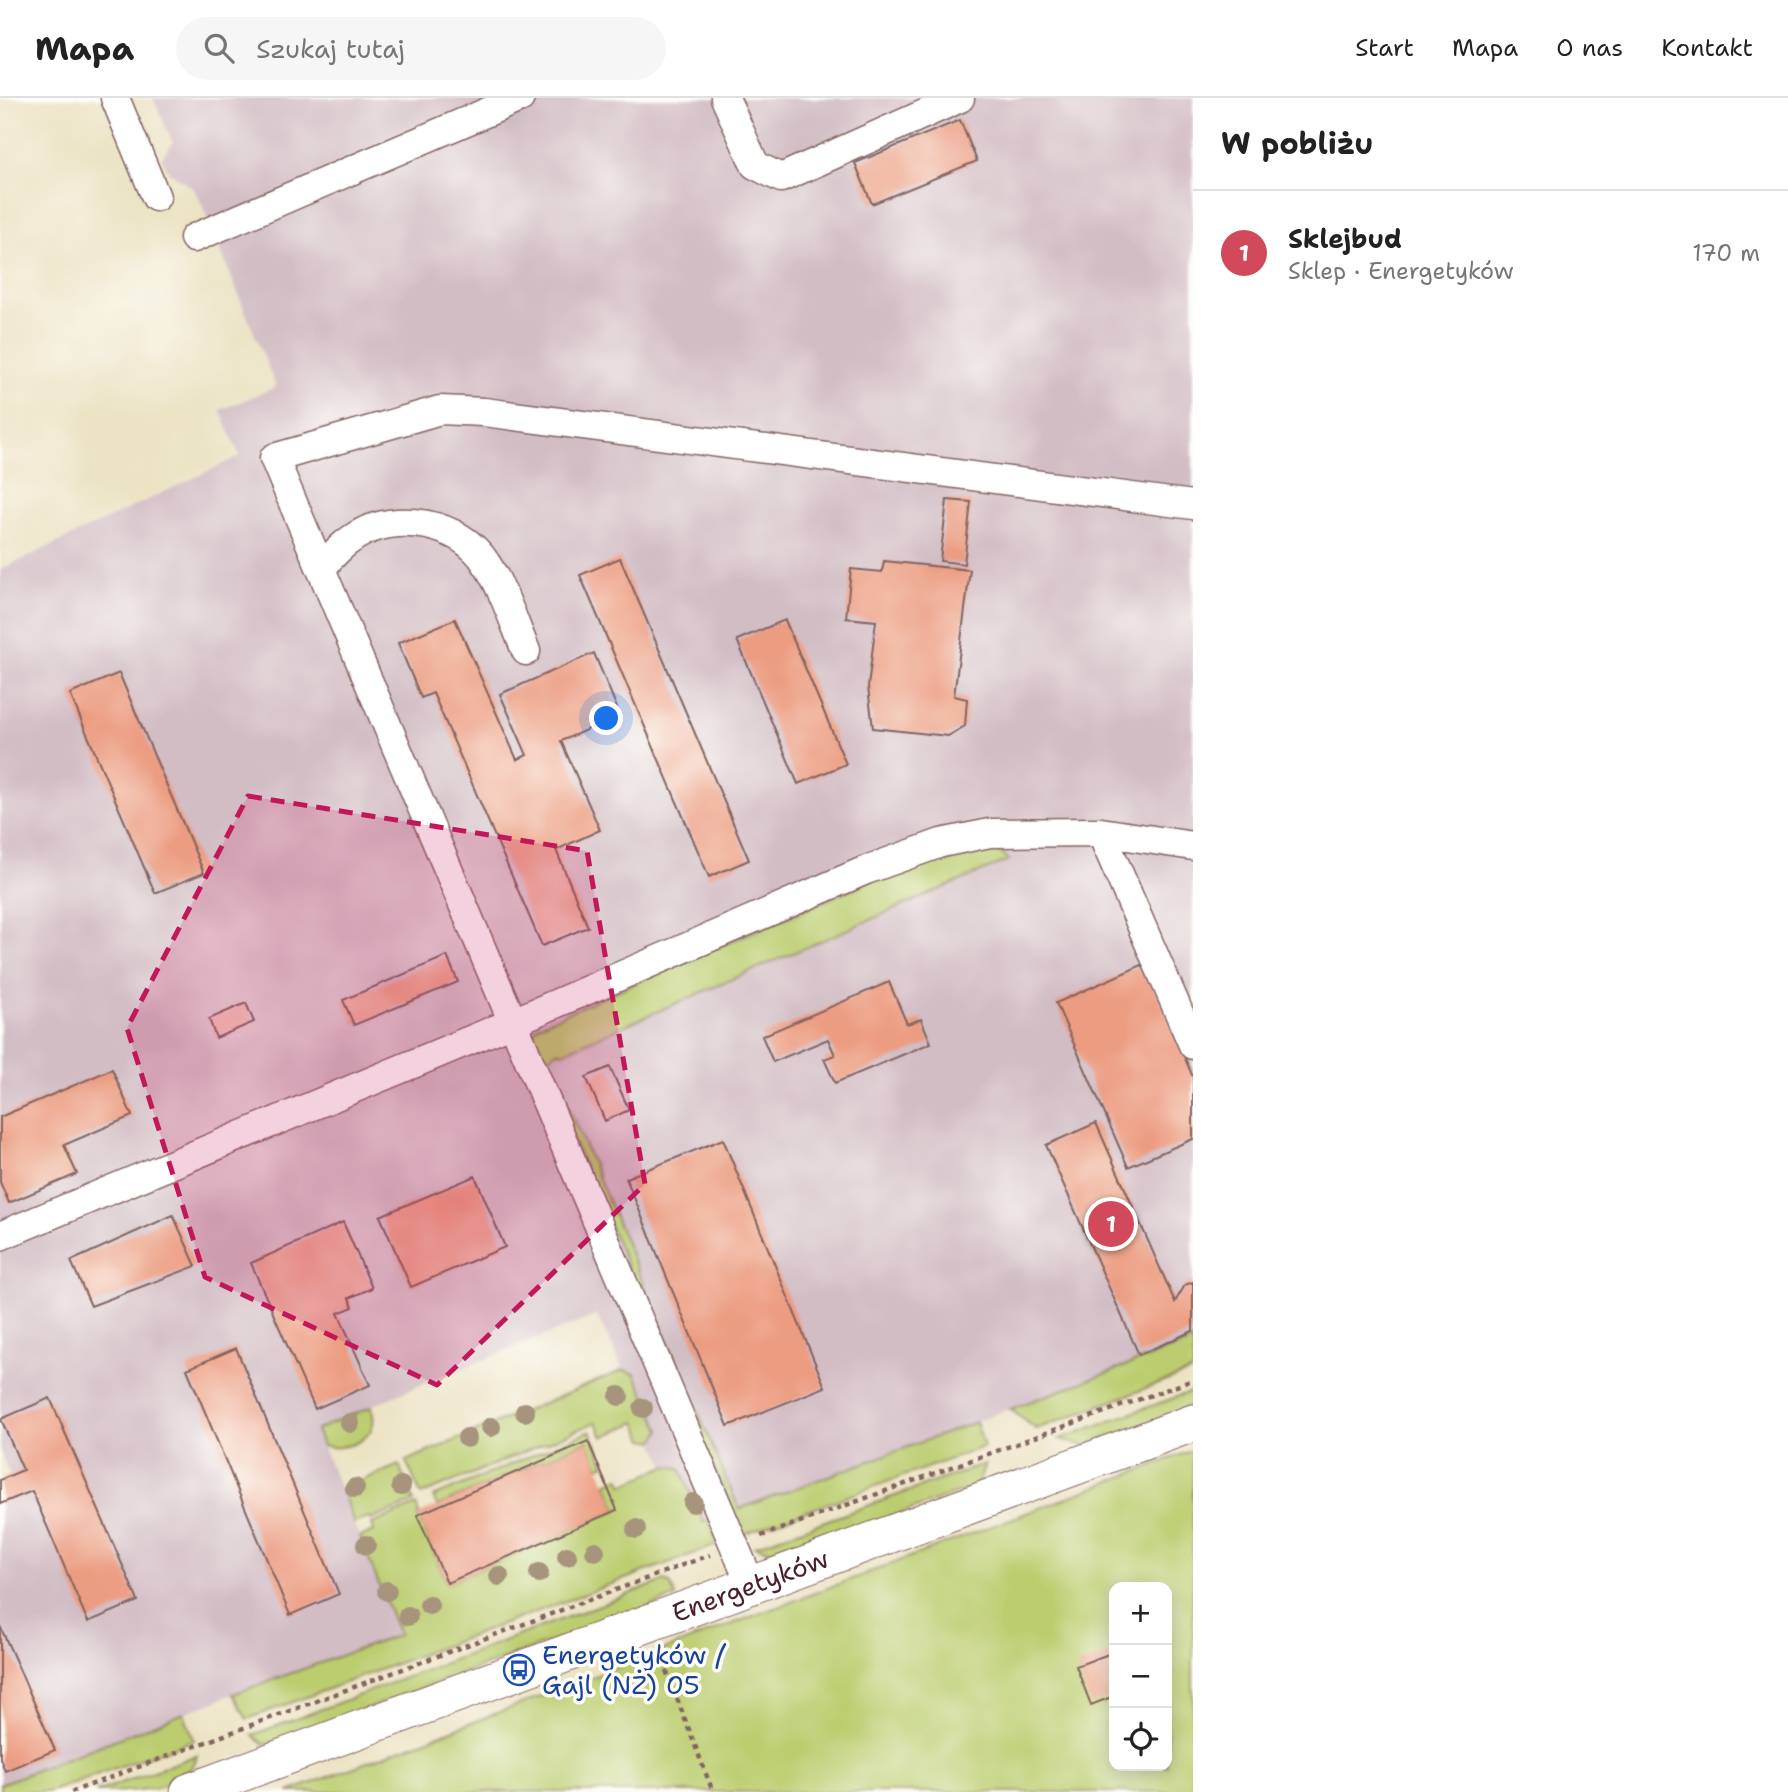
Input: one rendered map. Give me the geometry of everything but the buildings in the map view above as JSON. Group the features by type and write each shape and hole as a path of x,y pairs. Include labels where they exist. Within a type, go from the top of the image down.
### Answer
{"main road":[{"name":"Energetyków","path":"189,1792 1193,1423"}],"lane":[{"path":"115,98 156,197"},
{"path":"194,238 520,98"},
{"path":"725,98 755,165 781,178 960,98"},
{"path":"751,1586 274,458 440,410 484,412 1193,505"},
{"path":"321,569 338,548 358,534 380,526 404,522 428,525 450,533 486,562 526,651"},
{"path":"1101,832 1193,1045"},
{"path":"0,1236 511,1023 866,870 941,843 990,833 1101,832 1193,846"}],"path":[{"path":"71,1792 734,1545 1193,1380"},
{"path":"648,1623 713,1792"}],"highlighted area":[{"path":"248,796 587,851 645,1184 437,1385 205,1277 127,1028"}],"shaded area":[{"path":"153,98 1193,98 1193,1341 704,1522 680,1468 666,1466 654,1441 661,1429 635,1375 623,1370 597,1315 316,1430 399,1635 233,1694 0,1784 0,1480 10,1476 0,1452 0,570 240,456 220,410 276,387 200,200 193,188 168,171 161,158 173,143"}],"green space":[{"path":"993,847 1009,860 563,1052 556,1051 548,1059 739,1509 976,1422 984,1447 743,1534 531,1043 533,1032 539,1025 916,861"},
{"path":"1193,1341 1193,1371 1036,1429 1010,1409"},
{"path":"623,1370 635,1374 661,1430 654,1441 644,1439 636,1422 603,1437 596,1422 421,1495 406,1461"},
{"path":"1193,1391 1193,1405 1084,1446 1060,1439"},
{"path":"371,1407 373,1418 368,1435 342,1447 322,1446 316,1430"},
{"path":"590,1431 605,1464 599,1467 587,1441 437,1506 433,1497"},
{"path":"1193,1450 1193,1792 288,1792"},
{"path":"985,1464 979,1482 974,1487 784,1556 755,1546"},
{"path":"399,1465 414,1502 371,1520 370,1517 354,1523 341,1489"},
{"path":"666,1466 680,1468 703,1522 709,1520 717,1545 247,1719 233,1694 399,1635 360,1537 374,1531 372,1524 416,1505 419,1513 417,1515 447,1583 617,1510 606,1483 619,1477 623,1485"},
{"path":"664,1581 670,1583 676,1597 264,1745 252,1735"},
{"path":"184,1713 194,1740 48,1792 0,1792 0,1784"},
{"path":"197,1755 192,1767 170,1783 140,1790 96,1792"}],"place":[{"name":"Sklejbud","path":"1111,1224"},
{"name":"Energetyków / Gajl (NŻ) 05","path":"519,1670"}]}
